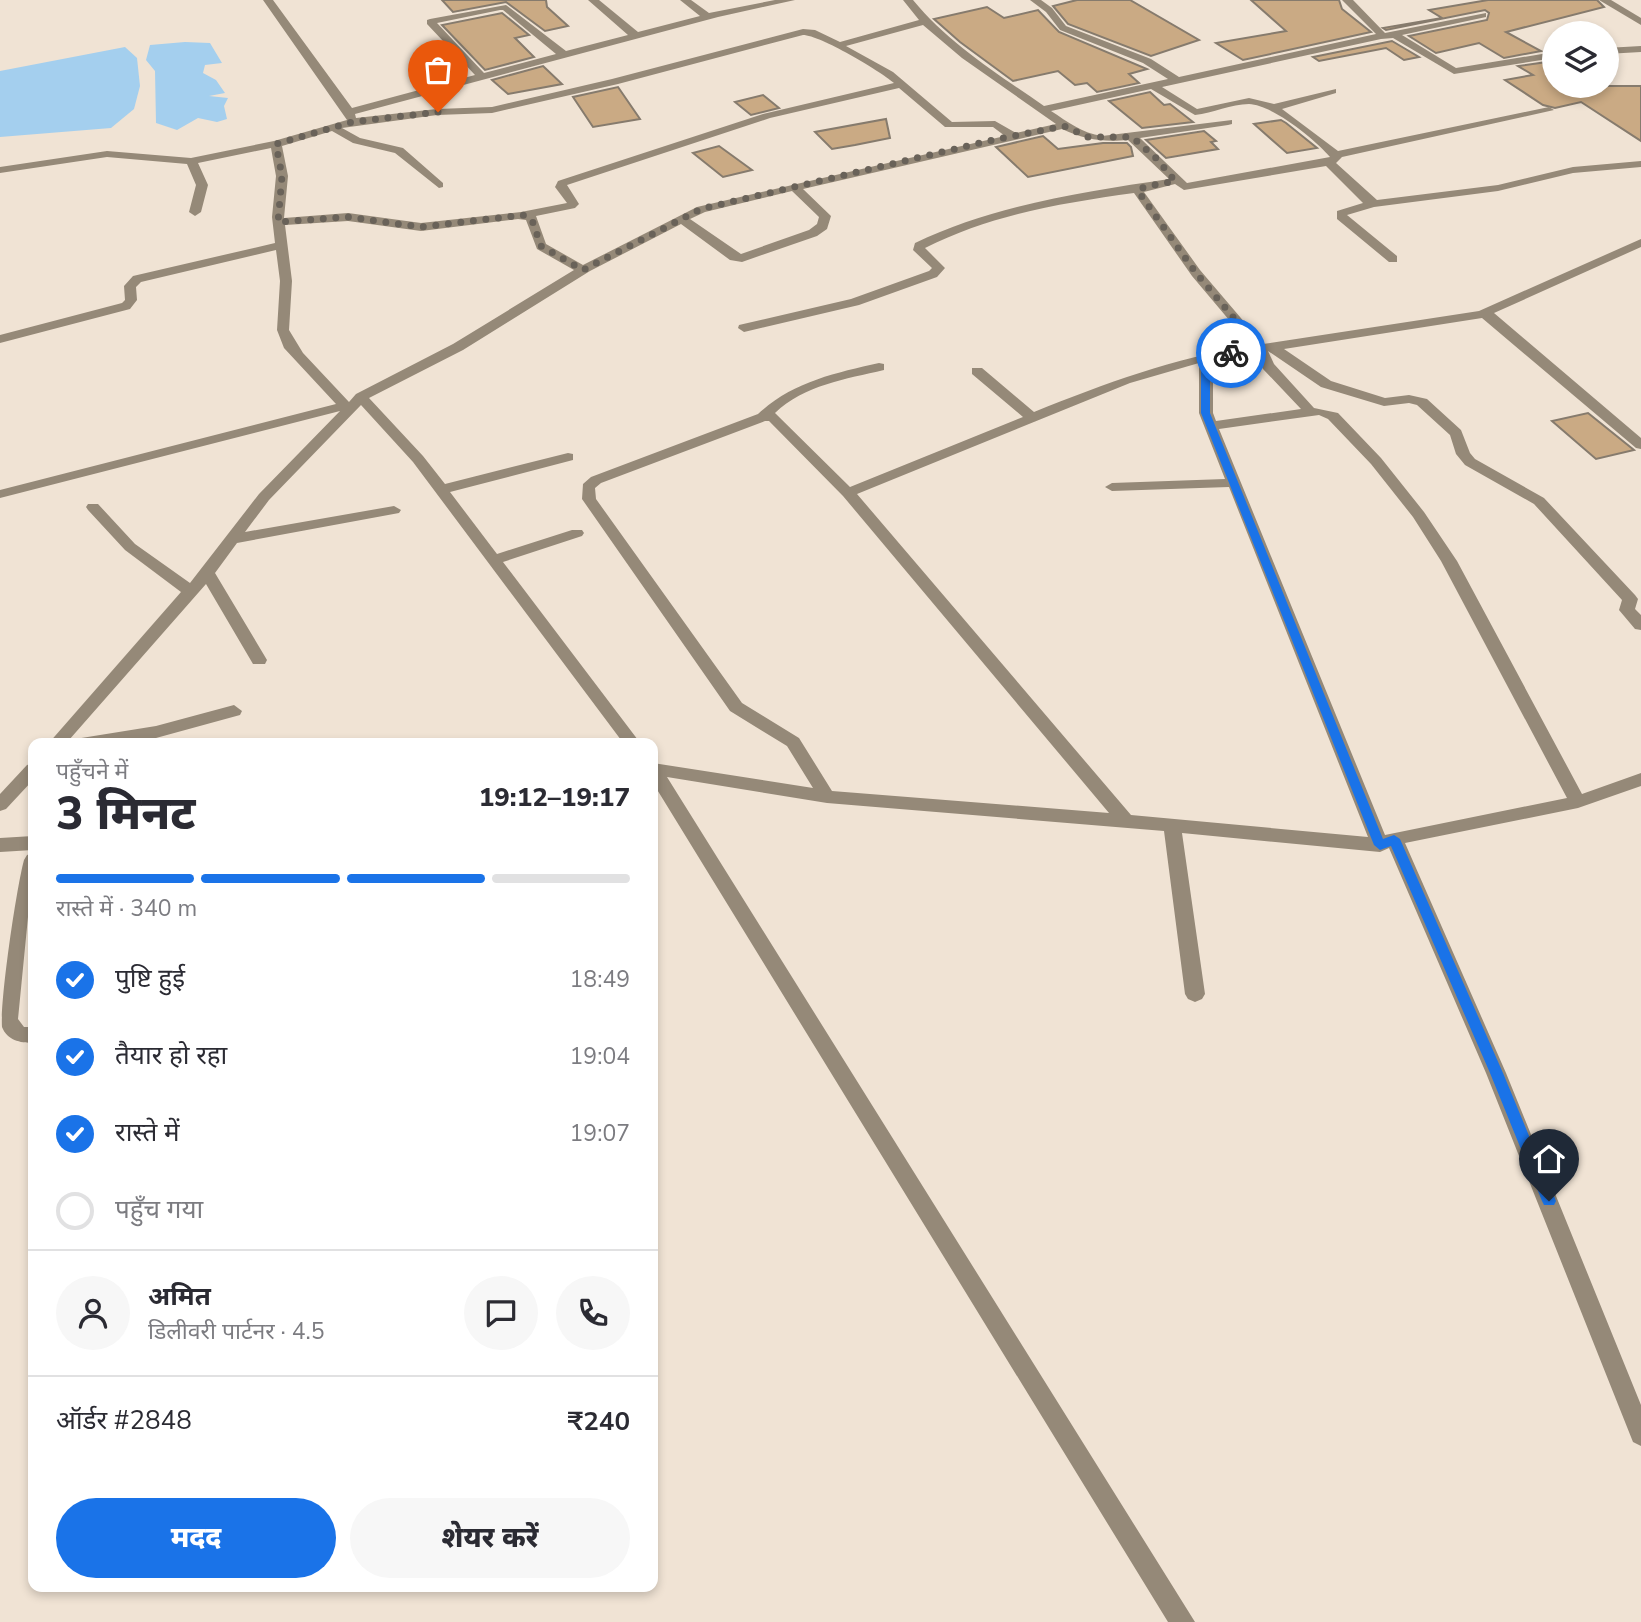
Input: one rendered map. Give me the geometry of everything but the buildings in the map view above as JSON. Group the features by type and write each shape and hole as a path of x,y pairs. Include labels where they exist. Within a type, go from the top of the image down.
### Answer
{"street":[{"path":"268,0 351,117"},
{"path":"593,0 635,35"},
{"path":"685,0 707,16"},
{"path":"0,170 107,154 191,161 276,144 334,128 351,117 481,76 707,16 790,0"},
{"path":"908,0 925,22 997,79 1044,109 1064,126 1088,137 1132,137 1228,122"},
{"path":"1035,0 1049,10 1063,28 1147,61 1180,80"},
{"path":"1347,0 1380,31 1381,36"},
{"path":"1604,0 1641,22"},
{"path":"481,76 429,23 500,7 506,8 563,54"},
{"path":"1044,109 1483,15"},
{"path":"837,45 925,22"},
{"path":"351,117 508,107 811,32 889,75 948,125 995,124 1013,136"},
{"path":"1394,34 1454,71 1542,57"},
{"path":"1619,50 1641,49"},
{"path":"278,222 348,217 421,227 523,215 571,206 573,204 561,187 562,183 767,116 901,85"},
{"path":"1154,86 1195,112 1249,100 1273,108 1333,159 1373,204"},
{"path":"1273,108 1332,91"},
{"path":"1132,137 1157,159 1175,181 1184,187 1200,186 1549,110"},
{"path":"61,738 207,573 264,496 346,407 361,397 458,348 583,270 701,209 1064,126"},
{"path":"334,128 357,142 399,150 439,185"},
{"path":"276,144 282,176 278,222 286,281 283,330 289,345 346,407"},
{"path":"191,161 202,186 195,212"},
{"path":"1393,259 1341,218 1341,213 1373,204 1498,188 1573,170 1641,164"},
{"path":"744,328 855,302 933,274 939,268 919,250 919,246 976,223 1046,204 1175,181"},
{"path":"682,219 740,259 813,233 823,226 825,216 794,187"},
{"path":"1138,189 1196,273 1267,348 1326,384 1384,402 1409,398 1422,402 1456,433 1463,454 1470,462 1539,501 1630,598 1627,610 1641,625"},
{"path":"523,215 532,220 541,246 583,270"},
{"path":"848,493 1125,380 1206,357 1482,314 1641,243"},
{"path":"0,339 126,306 131,300 130,286 137,279 282,245"},
{"path":"1482,314 1489,316 1641,445"},
{"path":"1267,348 1268,366 1311,412"},
{"path":"1206,357 1206,413 1233,482 1387,842 1496,1073 1641,1434"},
{"path":"827,797 793,742 736,707 589,499 588,487 596,480 763,416 780,398 824,380 879,367"},
{"path":"976,371 1033,418"},
{"path":"361,397 418,459 628,738"},
{"path":"0,494 346,407"},
{"path":"1211,426 1323,411 1334,416 1376,461 1419,515 1449,561 1578,802"},
{"path":"763,416 778,420 848,493 1126,821"},
{"path":"440,490 568,457"},
{"path":"1112,486 1233,482"},
{"path":"93,507 130,547 190,591"},
{"path":"234,539 394,510"},
{"path":"493,560 577,533"},
{"path":"207,573 258,660"},
{"path":"116,738 156,732 234,711"},
{"path":"658,770 827,797 1387,842 1578,802 1641,779"},
{"path":"0,805 28,774"},
{"path":"658,777 1182,1622"},
{"path":"1172,825 1195,993"},
{"path":"0,845 28,843"},
{"path":"28,880 19,917 8,1019 11,1028 17,1033 28,1034"}],"water":[{"path":"210,43 222,63 205,65 203,73 216,80 225,93 209,96 228,98 224,106 227,119 217,122 198,118 177,130 156,123 155,71 146,60 150,45"},
{"path":"125,47 137,58 140,86 134,109 111,128 0,137 0,71"}],"way so far":[{"path":"438,112 352,122 276,144 282,176 278,222 348,217 421,227 523,215 531,218 541,246 583,270 701,209 993,140 1064,126 1088,137 1132,137 1157,159 1175,181 1144,187 1138,191 1196,273 1260,349 1231,353"}],"route":[{"path":"1231,353 1206,357 1206,413 1380,845 1394,839 1549,1201"}]}
